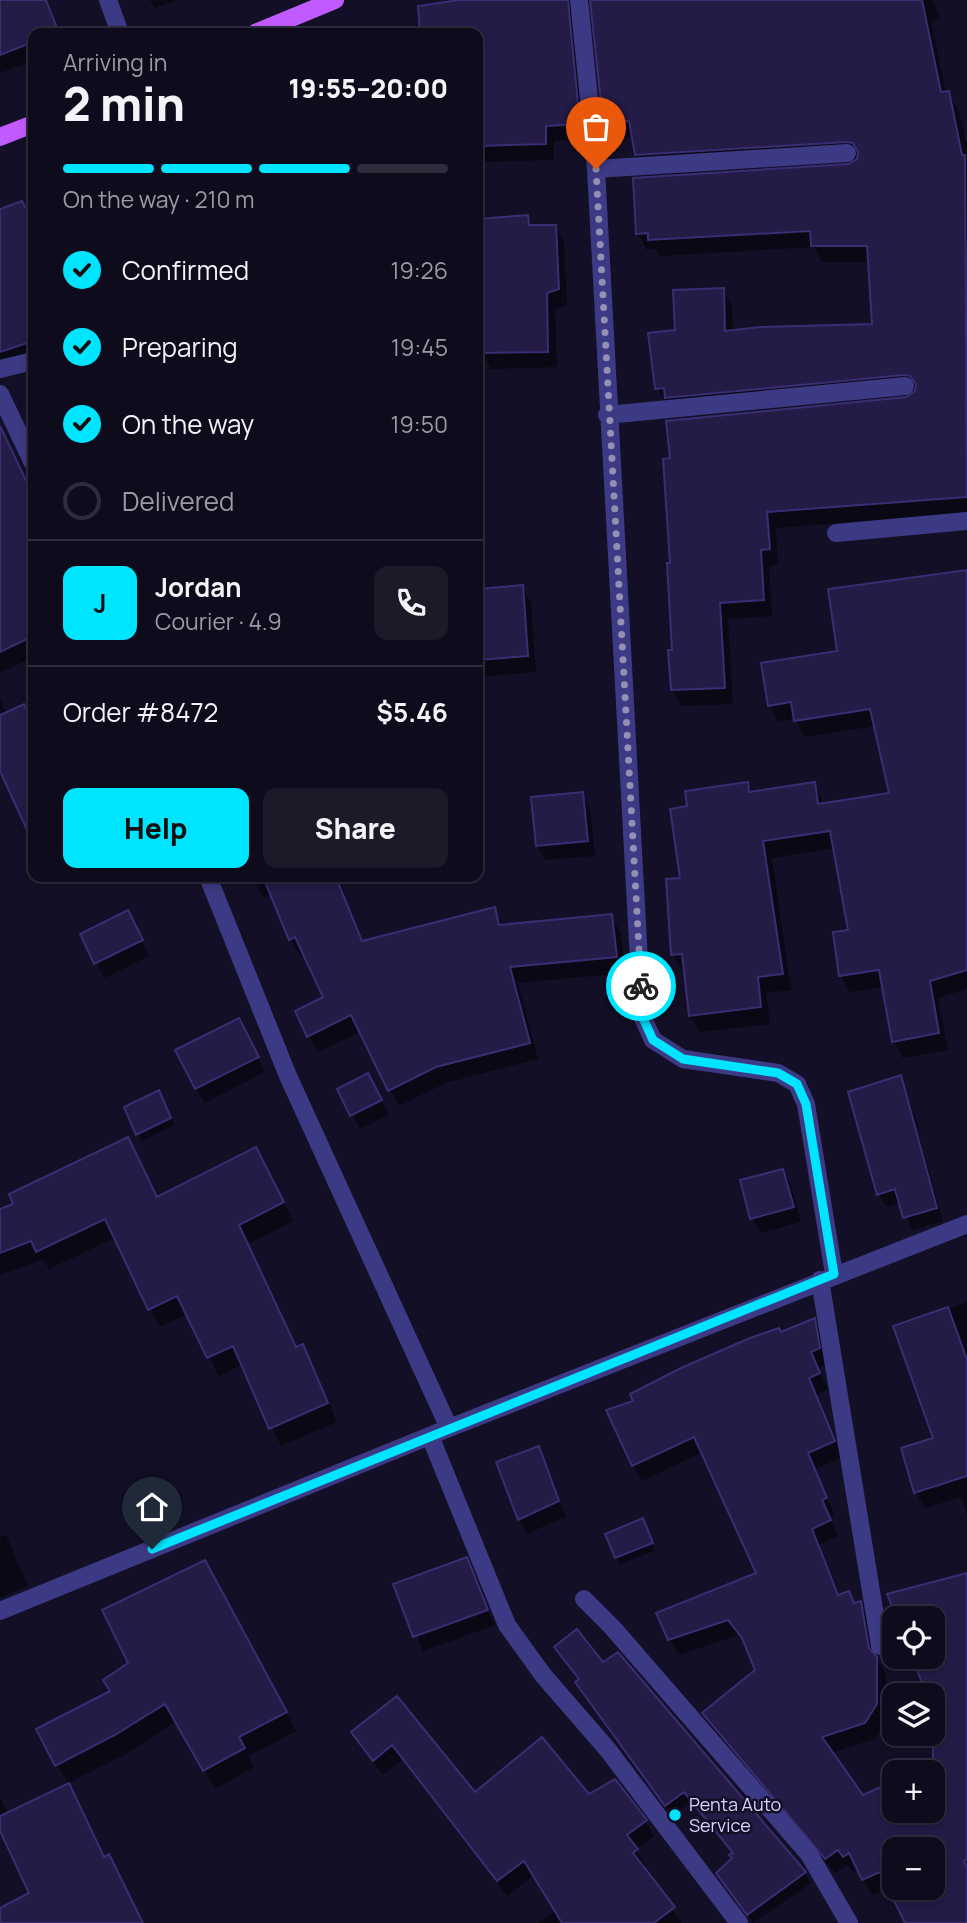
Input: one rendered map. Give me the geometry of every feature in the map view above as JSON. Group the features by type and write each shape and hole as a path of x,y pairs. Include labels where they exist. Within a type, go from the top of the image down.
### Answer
{"main road":[{"path":"267,28 335,0"},
{"path":"0,137 28,126"}],"street":[{"path":"107,0 118,28"},
{"path":"579,0 596,169 607,415 642,1016 653,1040 683,1059 778,1073 797,1084 806,1104 827,1277 880,1646"},
{"path":"596,169 847,153"},
{"path":"0,369 28,362"},
{"path":"607,415 905,386"},
{"path":"0,394 28,453"},
{"path":"836,533 967,521"},
{"path":"210,882 288,1076 449,1428"},
{"path":"0,1611 449,1428 967,1224"},
{"path":"430,1436 507,1625 543,1675 608,1750 739,1923"},
{"path":"583,1599 612,1627 809,1853 849,1923"}],"building":[{"path":"0,0 46,0 57,28 28,28 28,44 0,55"},
{"path":"459,0 568,0 580,124 546,126 546,144 483,146 483,28 420,28 418,6"},
{"path":"590,0 922,0 941,92 949,91 962,155 965,155 967,497 767,512 770,549 761,550 764,600 720,603 725,688 671,690 668,650 672,650 667,563 670,563 663,459 670,458 666,421 906,397 915,391 916,384 910,376 904,375 665,398 664,388 655,389 648,333 675,330 673,290 724,288 725,331 761,327 872,324 867,246 811,246 810,231 648,240 648,233 636,234 633,178 848,164 857,159 858,152 853,143 846,142 635,155 629,121 603,122"},
{"path":"22,201 25,207 28,206 28,343 0,352 0,209"},
{"path":"528,215 529,225 556,225 559,289 547,293 548,352 483,353 483,219"},
{"path":"0,426 28,485 28,638 0,652"},
{"path":"967,570 967,970 930,981 939,1033 892,1042 879,970 839,976 833,932 848,930 830,831 763,841 783,974 758,977 761,1007 689,1016 682,954 671,955 666,879 680,878 670,809 687,806 685,791 748,782 749,792 815,782 818,804 889,793 870,709 794,721 791,702 768,706 761,663 837,651 828,589"},
{"path":"523,585 528,656 483,660 483,589"},
{"path":"24,704 28,713 28,832 0,771 0,715"},
{"path":"583,792 588,841 536,846 531,797"},
{"path":"265,882 338,882 362,941 495,907 499,925 612,914 617,957 510,967 530,1043 436,1067 388,1091 351,1015 307,1037 295,1011 323,997 295,937 289,940"},
{"path":"128,910 143,940 94,964 80,934"},
{"path":"239,1018 259,1057 195,1089 175,1050"},
{"path":"368,1073 382,1100 350,1116 337,1089"},
{"path":"901,1075 937,1208 903,1218 895,1189 877,1195 848,1092"},
{"path":"159,1090 171,1118 136,1135 124,1107"},
{"path":"128,1137 157,1197 256,1147 284,1202 239,1225 296,1347 303,1344 328,1403 269,1429 233,1346 207,1358 177,1296 148,1310 105,1219 36,1252 31,1241 0,1253 0,1209 13,1204 9,1194"},
{"path":"783,1169 794,1207 750,1219 740,1180"},
{"path":"948,1307 967,1360 967,1476 914,1493 901,1448 933,1438 893,1326"},
{"path":"815,1318 820,1348 811,1352 820,1373 809,1378 835,1441 808,1453 827,1498 822,1500 831,1520 812,1529 838,1595 849,1591 854,1603 861,1601 869,1648 877,1657 877,1704 865,1723 822,1737 863,1795 882,1786 882,1823 945,1823 945,1760 933,1760 933,1746 945,1746 945,1683 922,1683 917,1669 945,1669 945,1606 892,1606 887,1594 967,1573 967,1859 964,1861 967,1867 967,1923 905,1923 894,1900 945,1900 945,1837 882,1837 882,1876 880,1872 862,1880 849,1853 843,1857 838,1850 825,1859 702,1713 755,1670 742,1638 728,1620 668,1640 656,1613 756,1573 694,1437 632,1466 606,1410 633,1401 630,1394 681,1368 779,1328 781,1332"},
{"path":"539,1446 559,1501 518,1520 496,1462"},
{"path":"643,1518 653,1543 615,1558 605,1534"},
{"path":"467,1557 488,1610 413,1637 393,1584"},
{"path":"205,1560 287,1712 239,1737 245,1748 203,1771 165,1704 115,1735 55,1766 36,1729 110,1691 103,1680 128,1663 102,1610"},
{"path":"577,1629 603,1662 618,1652 806,1872 747,1915 716,1873 732,1858 729,1855 733,1853 684,1792 665,1806 575,1682 579,1679 554,1647"},
{"path":"397,1696 475,1792 542,1737 589,1794 615,1779 647,1820 627,1835 638,1849 633,1853 675,1907 654,1923 562,1923 524,1861 497,1881 392,1745 373,1761 351,1732"},
{"path":"69,1783 104,1857 109,1854 143,1923 0,1923 0,1908 29,1893 0,1831 0,1816"}],"way so far":[{"path":"596,169 607,415 641,986"}],"place":[{"name":"Penta Auto Service","path":"675,1815"}],"route":[{"path":"152,1549 834,1274 806,1104 797,1084 778,1073 683,1059 653,1040 642,1016 641,986"}]}
